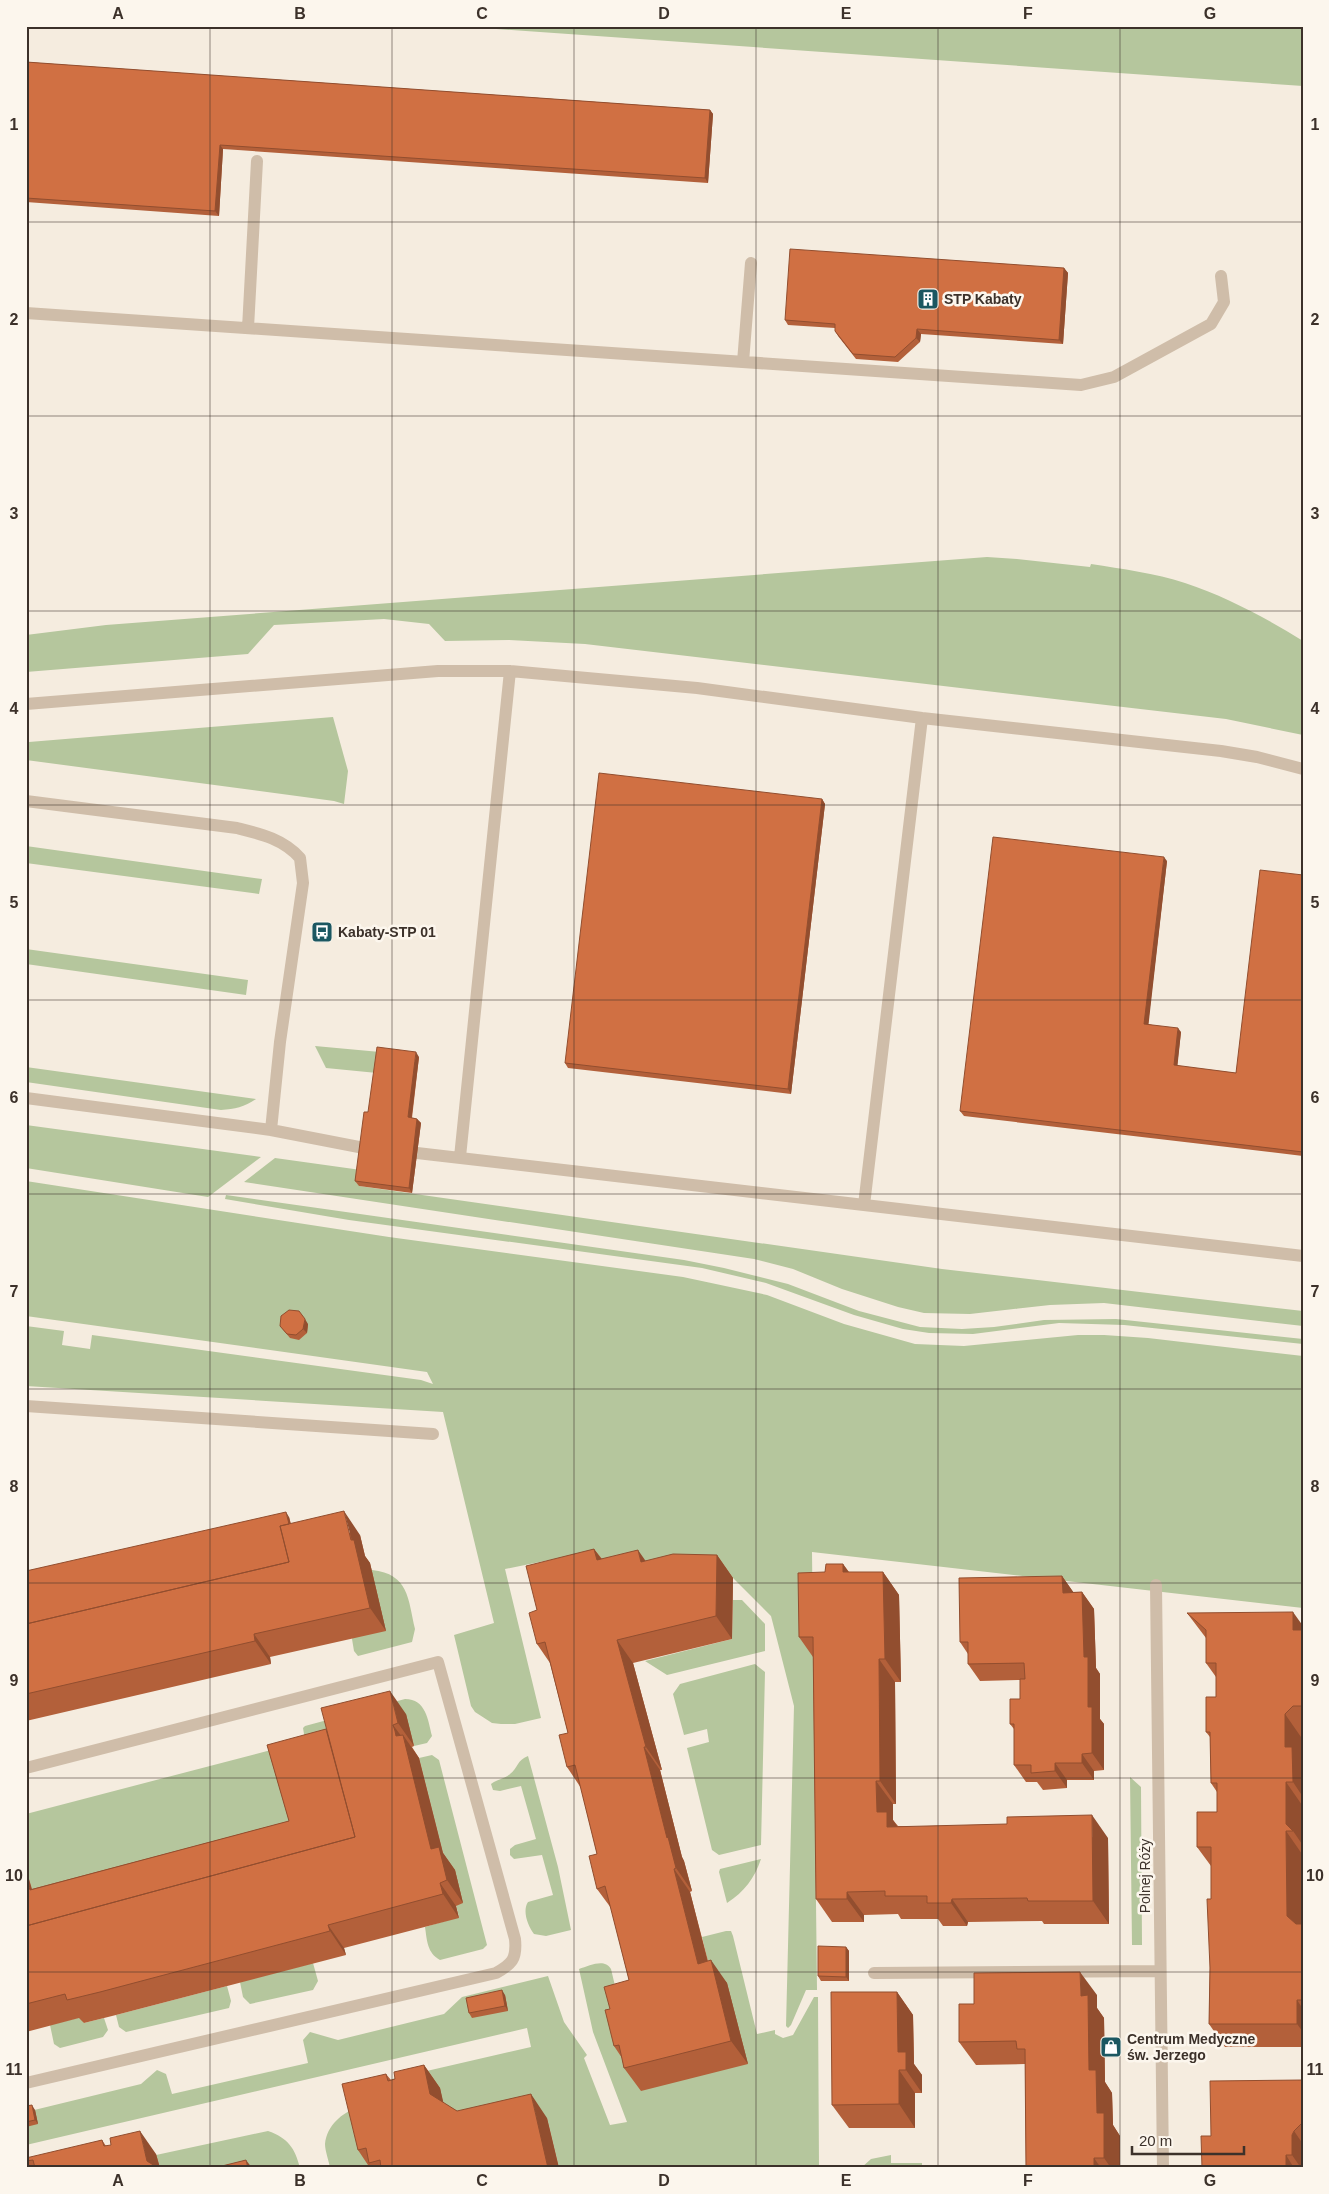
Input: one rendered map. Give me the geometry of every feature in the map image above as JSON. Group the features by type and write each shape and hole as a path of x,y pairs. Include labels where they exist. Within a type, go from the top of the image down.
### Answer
{"street":[{"path":"248,328 257,160"},
{"path":"743,362 751,263"},
{"path":"26,313 1081,385 1114,377 1211,324 1224,302 1221,276"},
{"path":"26,704 438,671 510,671 697,688 922,718 1220,751 1257,757 1303,769"},
{"path":"460,1157 510,671"},
{"path":"864,1205 922,718"},
{"path":"26,801 238,828 265,835 282,842 300,858 303,883 280,1042 271,1130"},
{"path":"26,1098 271,1130 364,1148"},
{"path":"417,1153 1303,1256"},
{"path":"26,1406 433,1434"},
{"name":"Polnej Róży","path":"1156,1585 1162,2168"},
{"path":"26,1768 438,1662 515,1939 516,1951 511,1965 496,1973 26,2083"},
{"path":"874,1973 1160,1971"}],"green space":[{"path":"455,26 1284,26 1303,28 1303,86"},
{"path":"987,557 1090,567 1091,564 1162,577 1185,583 1216,595 1275,624 1303,641 1303,735 1226,719 585,644 509,640 445,641 429,624 384,619 274,625 248,654 26,672 26,635 106,625"},
{"path":"333,717 348,771 344,804 334,801 26,760 26,743 29,742"},
{"path":"26,846 262,879 259,894 26,863"},
{"path":"26,949 248,980 246,995 26,964"},
{"path":"315,1046 380,1052 377,1073 326,1068"},
{"path":"26,1067 256,1099 239,1107 221,1110 26,1082"},
{"path":"26,1125 261,1157 208,1197 26,1168"},
{"path":"275,1158 361,1170 359,1186 942,1269 1303,1311 1303,1326 1104,1303 1050,1305 970,1314 924,1313 898,1307 842,1289 793,1269 754,1259 244,1182"},
{"path":"26,1181 389,1237 683,1277 767,1295 844,1324 915,1344 964,1346 1078,1335 1104,1335 1148,1338 1303,1356 1303,1608 812,1552 817,1990 806,1990 788,2028 786,2026 794,1706 771,1616 733,1578 559,1558 505,1569 541,1718 515,1724 492,1723 475,1712 471,1706 454,1635 494,1623 443,1412 26,1386 26,1326 64,1331 62,1345 90,1349 92,1335 421,1380 433,1384 427,1372 26,1316"},
{"path":"226,1195 684,1260 788,1284 859,1311 920,1327 962,1329 994,1327 1044,1320 1116,1319 1303,1339 1303,1344 1124,1325 1059,1323 973,1334 929,1333 903,1329 854,1315 766,1283 702,1268 349,1220 225,1199"},
{"path":"372,1570 384,1572 400,1583 408,1598 415,1629 412,1642 358,1656 354,1651 352,1639"},
{"path":"733,1600 742,1600 765,1624 765,1651 667,1675 645,1661 732,1639"},
{"path":"755,1664 765,1672 761,1845 719,1855 712,1850 687,1748 709,1742 707,1729 684,1735 673,1694 680,1684"},
{"path":"405,1699 418,1703 425,1711 432,1736 427,1743 414,1746 405,1714 305,1740 303,1728 305,1726"},
{"path":"271,1750 292,1825 33,1894 26,1869 26,1814"},
{"path":"432,1755 439,1760 487,1945 483,1949 440,1960 430,1950 425,1927 459,1917 419,1758"},
{"path":"528,1756 558,1867 571,1930 546,1936 534,1934 526,1914 528,1902 553,1895 542,1855 514,1859 510,1855 510,1849 515,1845 536,1839 521,1786 500,1791 493,1790 491,1784 508,1776"},
{"path":"1130,1777 1141,1787 1142,1945 1132,1945"},
{"path":"761,1859 748,1884 727,1903 719,1872 720,1869"},
{"path":"731,1931 733,1936 757,2034 775,2030 775,2034 783,2038 793,2035 814,1997 818,1997 819,2168 559,2168 547,2118 473,2134 397,2098 392,2079 531,2047 527,2028 26,2145 26,2112 141,2084 157,2070 166,2074 172,2094 308,2063 303,2040 310,2032 338,2040 444,2014 462,1997 548,1976 564,2022 587,2055 584,2058 610,2125 627,2122 593,2032 579,1969 601,1963 611,1969 626,2032 714,1987 702,1937"},
{"path":"313,1963 318,1981 313,1990 250,2004 243,1997 240,1982"},
{"path":"227,1986 231,2001 229,2008 126,2032 119,2027 116,2015"},
{"path":"81,2017 84,2023 104,2018 108,2030 103,2037 60,2048 54,2044 50,2025"},
{"path":"358,2107 373,2168 330,2168 325,2144 326,2137 332,2126 341,2116"},
{"path":"268,2131 281,2137 290,2145 296,2155 300,2168 160,2168 156,2155"},
{"path":"891,2155 891,2163 922,2163 922,2168 861,2168 871,2159"}],"building":[{"path":"26,62 710,110 705,178 220,145 215,211 26,198"},
{"name":"STP Kabaty","path":"790,249 1064,268 1059,340 917,329 916,338 895,357 853,354 835,331 835,324 785,320"},
{"path":"599,773 822,799 788,1089 565,1063"},
{"path":"993,837 1164,857 1144,1024 1178,1028 1174,1065 1236,1073 1260,870 1303,875 1303,1152 960,1111"},
{"path":"377,1047 416,1052 408,1117 417,1119 409,1188 355,1181 364,1112 368,1112"},
{"path":"289,1310 299,1311 305,1319 303,1329 296,1335 287,1334 280,1326 281,1316"},
{"path":"344,1511 351,1540 354,1540 370,1608 254,1634 255,1641 26,1694 26,1624 289,1562 280,1526"},
{"path":"286,1512 289,1524 280,1526 289,1562 26,1624 26,1571"},
{"path":"594,1549 597,1560 638,1550 641,1562 673,1554 717,1555 716,1616 617,1640 646,1747 644,1747 676,1868 674,1869 698,1964 711,1960 731,2041 624,2068 619,2045 614,2046 605,2010 610,2009 604,1987 629,1980 605,1886 597,1889 589,1856 597,1854 575,1765 567,1767 559,1735 568,1733 545,1642 537,1644 529,1613 537,1610 526,1566"},
{"path":"826,1564 843,1564 843,1572 883,1572 885,1659 879,1659 880,1781 876,1781 877,1812 887,1812 887,1827 1007,1824 1007,1817 1092,1815 1093,1901 1028,1901 1027,1898 952,1899 951,1903 927,1903 927,1896 885,1896 885,1891 847,1892 847,1899 816,1899 813,1637 799,1637 798,1573 825,1572"},
{"path":"1062,1576 1063,1593 1082,1592 1084,1657 1088,1657 1088,1707 1092,1707 1092,1753 1082,1754 1082,1763 1055,1763 1055,1771 1031,1773 1031,1765 1014,1765 1014,1724 1010,1724 1010,1699 1020,1699 1020,1679 1025,1679 1024,1663 968,1664 968,1642 960,1642 959,1578"},
{"path":"1293,1612 1293,1630 1303,1630 1303,1706 1293,1706 1285,1714 1285,1747 1292,1747 1293,1782 1286,1782 1286,1824 1293,1831 1286,1831 1287,1916 1296,1924 1303,1924 1303,2000 1297,2000 1297,2024 1209,2024 1210,1968 1207,1899 1211,1899 1211,1847 1197,1847 1197,1812 1217,1812 1217,1783 1211,1783 1210,1732 1206,1732 1206,1697 1216,1697 1216,1663 1206,1663 1206,1630 1187,1613"},
{"path":"390,1691 398,1723 393,1725 396,1736 403,1735 431,1849 439,1847 447,1880 440,1883 443,1894 328,1925 330,1931 100,1992 67,2000 65,1994 26,2004 26,1926 355,1837 321,1708"},
{"path":"326,1729 355,1837 26,1926 26,1877 30,1890 289,1821 267,1745"},
{"path":"818,1946 846,1947 846,1977 818,1976"},
{"path":"1080,1972 1081,1996 1088,1995 1089,2070 1096,2070 1097,2113 1104,2113 1104,2158 1094,2158 1094,2166 1105,2166 1105,2168 1026,2168 1025,2049 1017,2049 1016,2041 959,2042 959,2004 974,2004 974,1973"},
{"path":"502,1990 505,2006 469,2013 466,1998"},
{"path":"831,1992 897,1992 898,2052 906,2052 906,2070 899,2070 899,2104 832,2105"},
{"path":"424,2065 430,2094 457,2111 531,2094 548,2168 381,2168 380,2160 369,2163 366,2148 358,2150 342,2084 386,2074 388,2081 395,2079 394,2072"},
{"path":"1303,2080 1303,2122 1292,2135 1292,2155 1286,2155 1286,2168 1202,2168 1201,2136 1211,2136 1210,2081"},
{"path":"32,2105 35,2120 26,2122 26,2106"},
{"path":"140,2131 147,2161 158,2168 35,2168 33,2160 26,2161 26,2158 102,2140 104,2146 111,2145 110,2138"},
{"path":"246,2160 248,2168 214,2168"}],"place":[{"name":"STP Kabaty","path":"928,299"},
{"name":"Kabaty-STP 01","path":"322,932"},
{"name":"Centrum Medyczne św. Jerzego","path":"1111,2047"}]}
